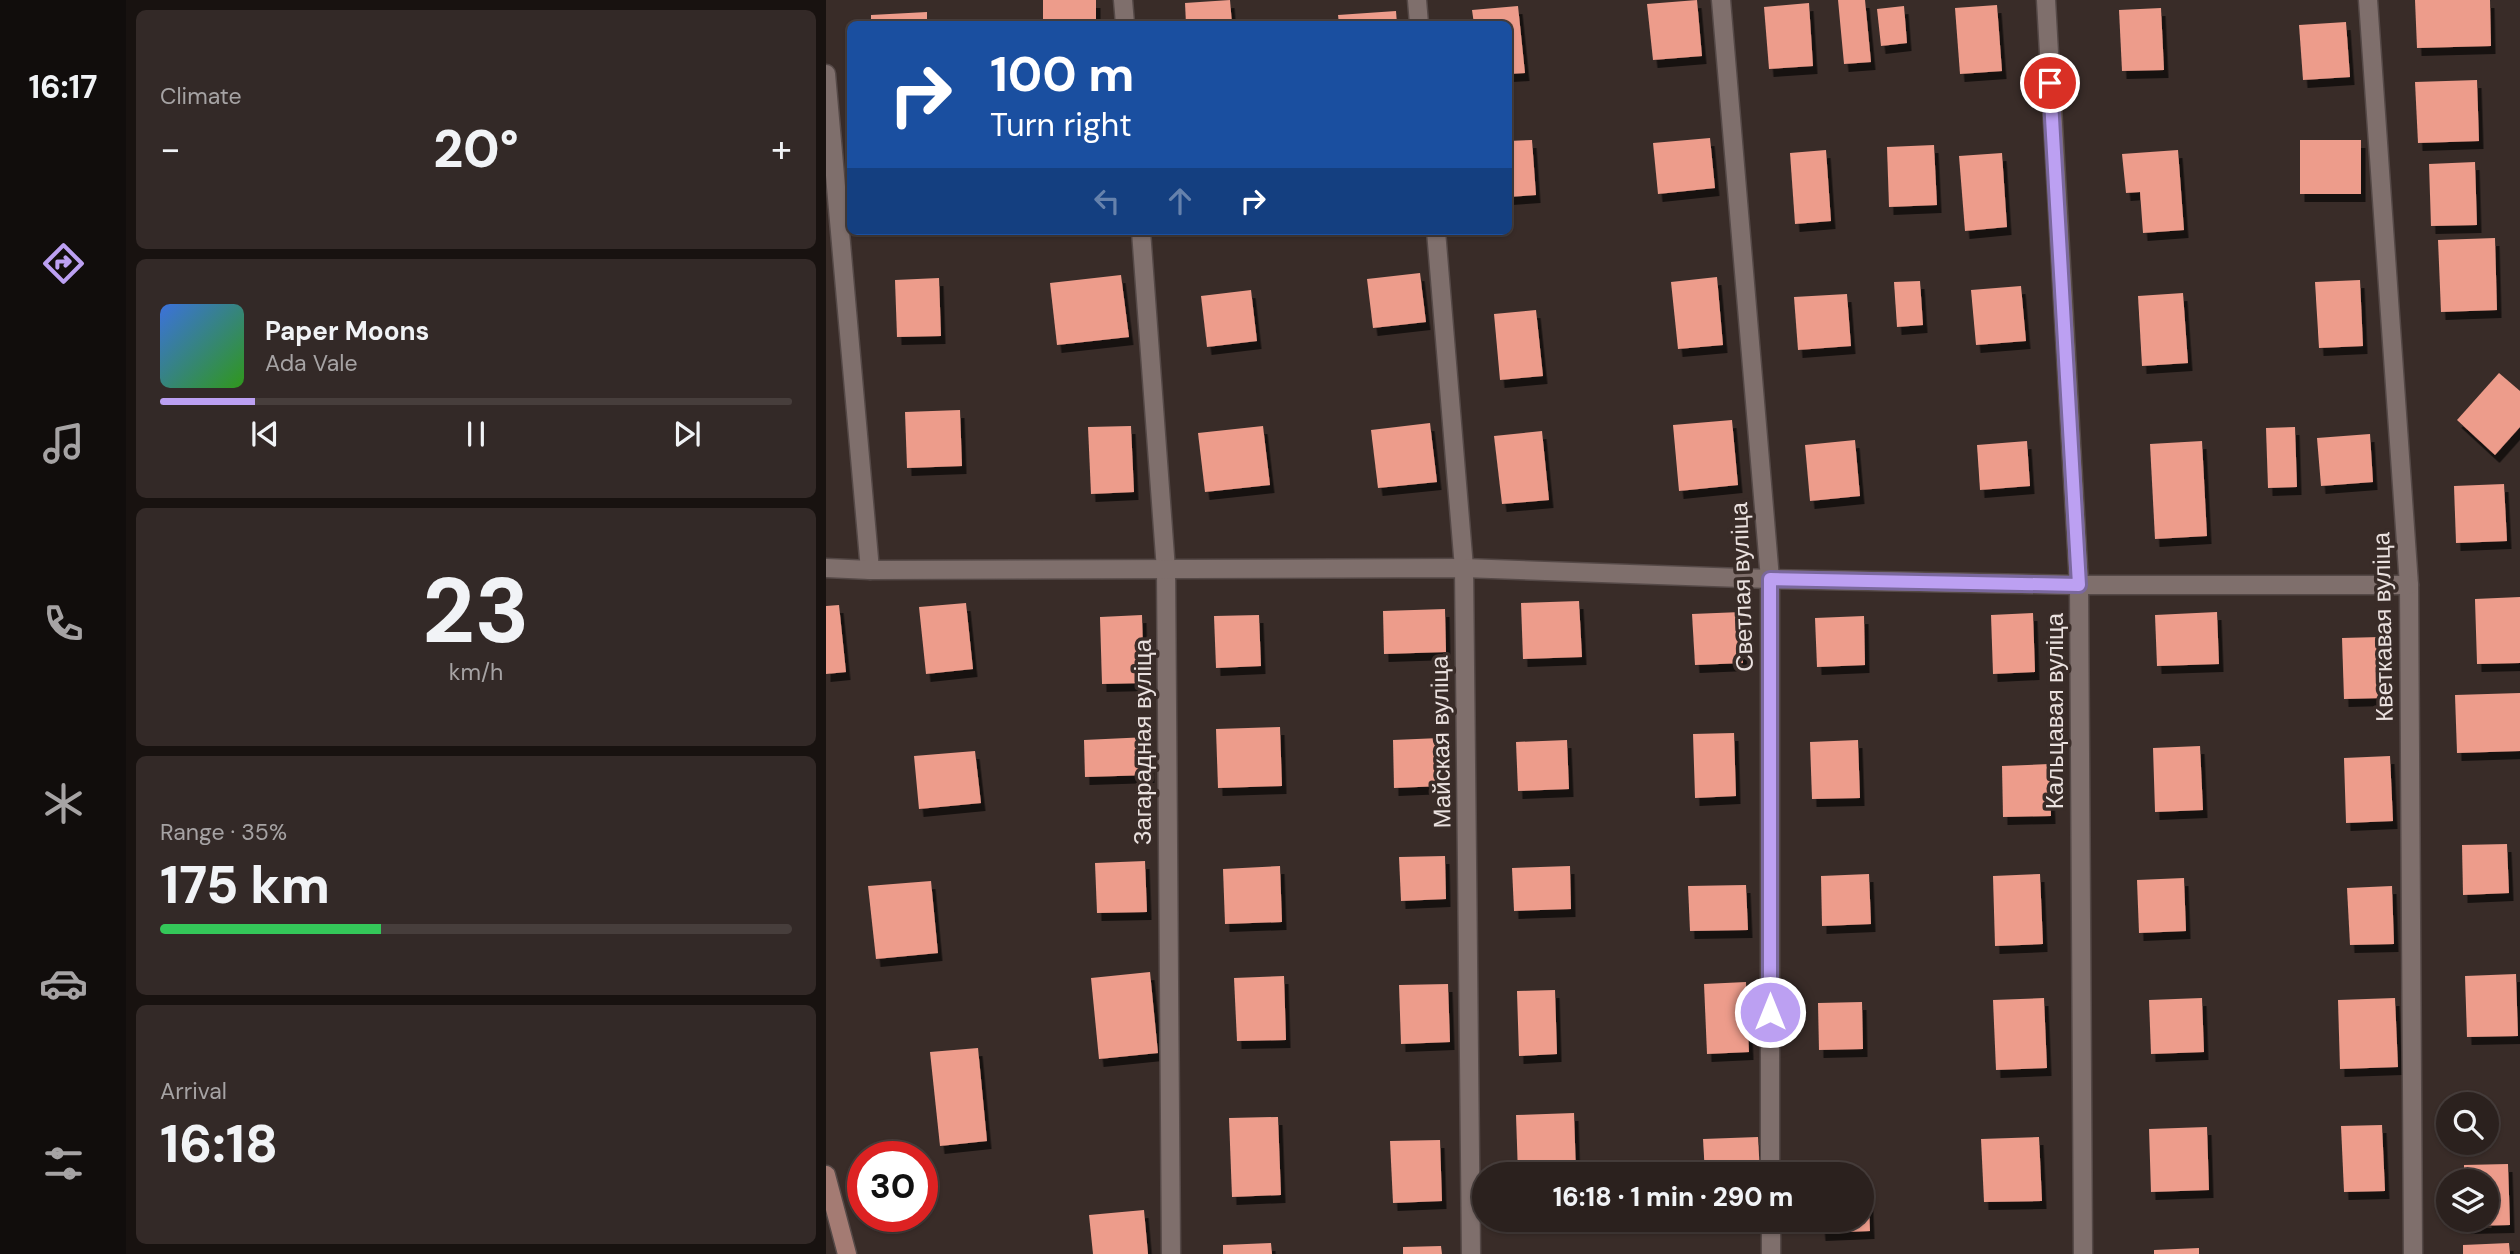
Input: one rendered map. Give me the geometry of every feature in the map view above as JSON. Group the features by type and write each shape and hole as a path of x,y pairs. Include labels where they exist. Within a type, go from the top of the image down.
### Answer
{"main road":[{"path":"826,1175 848,1254"}],"street":[{"path":"1123,0 1125,21"},
{"path":"1417,0 1419,21"},
{"name":"Светлая вуліца","path":"1721,0 1770,579 1770,1162"},
{"name":"Кальцавая вуліца","path":"2046,0 2079,585 2083,1254"},
{"name":"Кветкавая вуліца","path":"2368,0 2409,585 2413,1254"},
{"path":"826,74 870,570"},
{"name":"Загарадная вуліца","path":"1140,235 1166,570 1171,1254"},
{"name":"Майская вуліца","path":"1436,235 1464,568 1471,1254"},
{"path":"826,568 1464,568 1770,579 2079,585 2409,585"},
{"path":"1770,1232 1771,1254"}],"building":[{"path":"1043,0 1096,0 1096,21 1043,21"},
{"path":"1230,0 1232,21 1186,21 1185,3"},
{"path":"1697,0 1702,56 1653,60 1647,4"},
{"path":"1838,0 1865,0 1871,62 1844,64"},
{"path":"2415,0 2490,0 2491,46 2417,48"},
{"path":"1809,3 1813,66 1769,69 1764,7"},
{"path":"1997,5 2002,71 1960,74 1955,8"},
{"path":"1518,6 1525,73 1512,74 1512,21 1474,21 1472,10"},
{"path":"1904,6 1907,43 1881,46 1877,9"},
{"path":"2161,8 2164,70 2122,71 2119,10"},
{"path":"1396,11 1397,21 1339,21 1338,15"},
{"path":"927,12 927,21 871,21 871,15"},
{"path":"2346,22 2350,77 2303,80 2299,25"},
{"path":"2477,80 2479,141 2418,143 2415,82"},
{"path":"1710,138 1715,188 1658,194 1653,143"},
{"path":"1532,140 1536,195 1512,197 1512,141"},
{"path":"2300,140 2361,140 2361,194 2300,194"},
{"path":"1934,145 1937,205 1889,207 1887,147"},
{"path":"1826,150 1831,221 1795,224 1790,153"},
{"path":"2178,150 2184,230 2143,233 2140,192 2126,193 2122,154"},
{"path":"2002,153 2007,227 1965,231 1959,156"},
{"path":"2475,162 2477,225 2431,226 2429,164"},
{"path":"2495,238 2497,310 2441,312 2438,240"},
{"path":"1420,273 1426,322 1373,328 1367,279"},
{"path":"1121,275 1129,337 1057,345 1050,283"},
{"path":"1717,277 1723,345 1678,349 1671,282"},
{"path":"939,278 941,336 897,337 895,280"},
{"path":"2360,280 2363,346 2319,348 2315,282"},
{"path":"1920,281 1923,325 1897,327 1894,282"},
{"path":"2021,286 2026,341 1976,345 1971,290"},
{"path":"1251,290 1257,341 1207,347 1201,296"},
{"path":"2183,293 2188,363 2142,366 2138,296"},
{"path":"1847,294 1851,346 1798,350 1794,297"},
{"path":"1536,310 1543,376 1500,380 1494,314"},
{"path":"2499,373 2520,391 2520,427 2495,455 2457,420"},
{"path":"960,410 962,466 907,468 905,412"},
{"path":"1732,420 1738,485 1679,491 1673,425"},
{"path":"1430,423 1437,482 1378,488 1371,430"},
{"path":"1131,426 1134,492 1091,494 1088,427"},
{"path":"1263,426 1270,485 1205,492 1198,433"},
{"path":"2295,427 2297,487 2268,488 2266,428"},
{"path":"1542,431 1549,500 1502,504 1494,436"},
{"path":"2370,434 2373,482 2321,486 2317,438"},
{"path":"1855,440 1860,496 1810,501 1805,445"},
{"path":"2027,441 2030,486 1980,490 1977,445"},
{"path":"2202,441 2207,536 2155,539 2150,444"},
{"path":"2504,484 2507,541 2456,543 2454,486"},
{"path":"2520,597 2520,663 2477,664 2475,599"},
{"path":"1579,601 1582,657 1523,659 1521,603"},
{"path":"966,603 973,669 926,674 919,607"},
{"path":"839,605 846,672 826,674 826,606"},
{"path":"1445,609 1446,652 1384,654 1383,611"},
{"path":"1741,612 1743,663 1695,665 1692,614"},
{"path":"2217,612 2219,664 2157,666 2155,615"},
{"path":"2033,613 2035,672 1993,674 1991,615"},
{"path":"1142,615 1144,683 1102,684 1100,617"},
{"path":"1259,615 1261,666 1216,668 1214,616"},
{"path":"1864,616 1865,665 1817,667 1815,618"},
{"path":"2380,637 2382,698 2344,699 2342,638"},
{"path":"2520,693 2520,751 2457,753 2455,695"},
{"path":"1280,727 1282,786 1218,788 1216,729"},
{"path":"1734,733 1736,796 1695,798 1693,734"},
{"path":"1148,737 1150,775 1085,777 1084,740"},
{"path":"1440,738 1442,786 1394,788 1393,740"},
{"path":"1567,740 1569,789 1518,791 1516,742"},
{"path":"1858,740 1860,798 1812,799 1810,742"},
{"path":"2200,746 2203,810 2155,812 2153,748"},
{"path":"975,751 981,803 919,809 914,756"},
{"path":"2390,756 2393,821 2346,823 2344,758"},
{"path":"2049,764 2051,816 2003,817 2002,766"},
{"path":"2507,844 2509,893 2463,895 2462,845"},
{"path":"1445,856 1446,899 1401,901 1399,857"},
{"path":"1145,861 1147,912 1097,913 1095,863"},
{"path":"1280,866 1282,922 1225,924 1223,869"},
{"path":"1570,866 1571,909 1514,911 1512,868"},
{"path":"1869,874 1871,924 1822,926 1821,876"},
{"path":"2040,874 2043,944 1995,946 1993,876"},
{"path":"2184,878 2186,931 2139,933 2137,880"},
{"path":"931,881 938,953 876,959 868,886"},
{"path":"1746,885 1748,930 1690,931 1688,886"},
{"path":"2392,886 2394,944 2350,945 2347,888"},
{"path":"1150,972 1158,1053 1099,1059 1091,978"},
{"path":"2516,974 2518,1036 2467,1037 2465,976"},
{"path":"1284,976 1286,1040 1237,1041 1234,978"},
{"path":"1746,982 1749,1052 1707,1054 1704,984"},
{"path":"1448,984 1450,1042 1401,1044 1399,985"},
{"path":"1555,990 1557,1054 1519,1056 1517,991"},
{"path":"2044,998 2047,1068 1996,1070 1993,1000"},
{"path":"2202,998 2204,1052 2151,1054 2149,1000"},
{"path":"2395,998 2398,1067 2340,1069 2338,1000"},
{"path":"1862,1002 1863,1049 1819,1050 1818,1003"},
{"path":"978,1048 987,1141 940,1146 930,1052"},
{"path":"1574,1113 1576,1162 1518,1162 1516,1115"},
{"path":"1278,1117 1281,1195 1232,1197 1229,1118"},
{"path":"2382,1125 2385,1191 2344,1192 2341,1126"},
{"path":"2207,1127 2209,1190 2151,1192 2149,1129"},
{"path":"1758,1137 1759,1162 1704,1162 1703,1139"},
{"path":"2039,1137 2042,1201 1984,1202 1981,1139"},
{"path":"1440,1140 1442,1201 1393,1203 1390,1141"},
{"path":"2508,1164 2510,1225 2499,1225 2499,1169 2464,1169 2464,1165"},
{"path":"1144,1210 1148,1254 1093,1254 1089,1215"},
{"path":"1271,1243 1272,1254 1223,1254 1223,1245"},
{"path":"2509,1243 2510,1254 2463,1254 2463,1245"},
{"path":"1441,1246 1442,1254 1403,1254 1403,1247"},
{"path":"2199,1248 2199,1254 2154,1254 2154,1250"}],"route":[{"path":"1770,1012 1770,579 2079,585 2050,83"}]}
